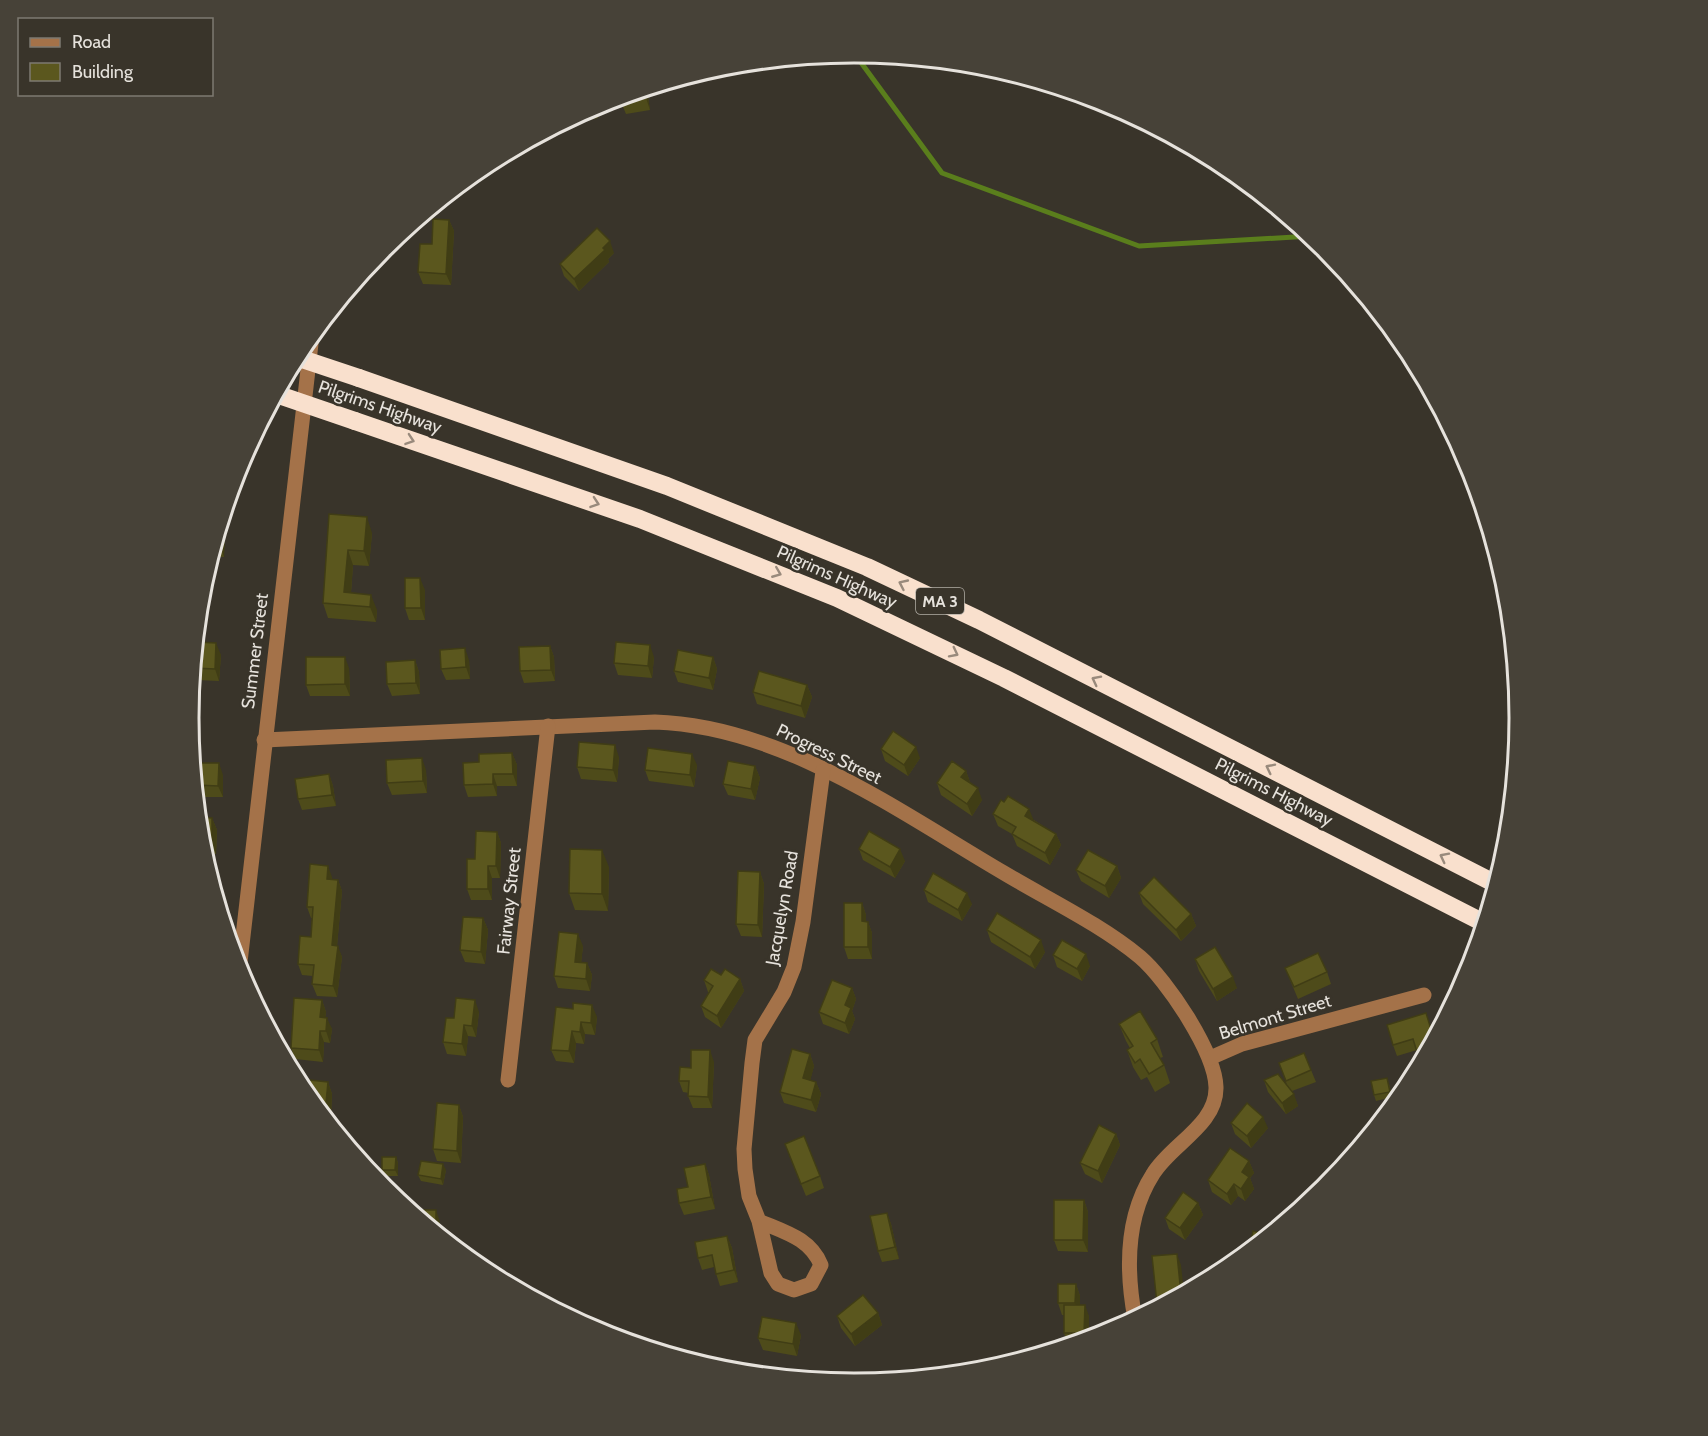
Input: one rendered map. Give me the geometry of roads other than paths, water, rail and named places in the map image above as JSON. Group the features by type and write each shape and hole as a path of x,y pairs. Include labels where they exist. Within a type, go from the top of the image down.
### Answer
{"highway":[{"name":"Pilgrims Highway","path":"305,360 687,493 867,567 979,620 1489,880"},
{"name":"Pilgrims Highway","path":"284,397 649,522 837,598 1004,678 1477,919"}],"street":[{"name":"Summer Street","path":"241,949 310,353"},
{"name":"Progress Street","path":"264,740 548,726 683,723 722,730 786,751 958,846 1099,929 1139,957 1163,980 1210,1058"},
{"name":"Fairway Street","path":"508,1080 548,726"},
{"name":"Jacquelyn Road","path":"759,1221 801,1240 815,1250 821,1265 811,1284 794,1290 777,1284 771,1273 759,1221 749,1196 744,1149 755,1040 784,992 794,967 824,771"},
{"name":"Belmont Street","path":"1134,1310 1129,1269 1132,1232 1140,1201 1152,1174 1171,1151 1207,1117 1216,1101 1214,1070 1210,1058 1242,1044 1424,995"}],"waterway":[{"path":"861,63 942,173 1139,246 1298,237"}]}
